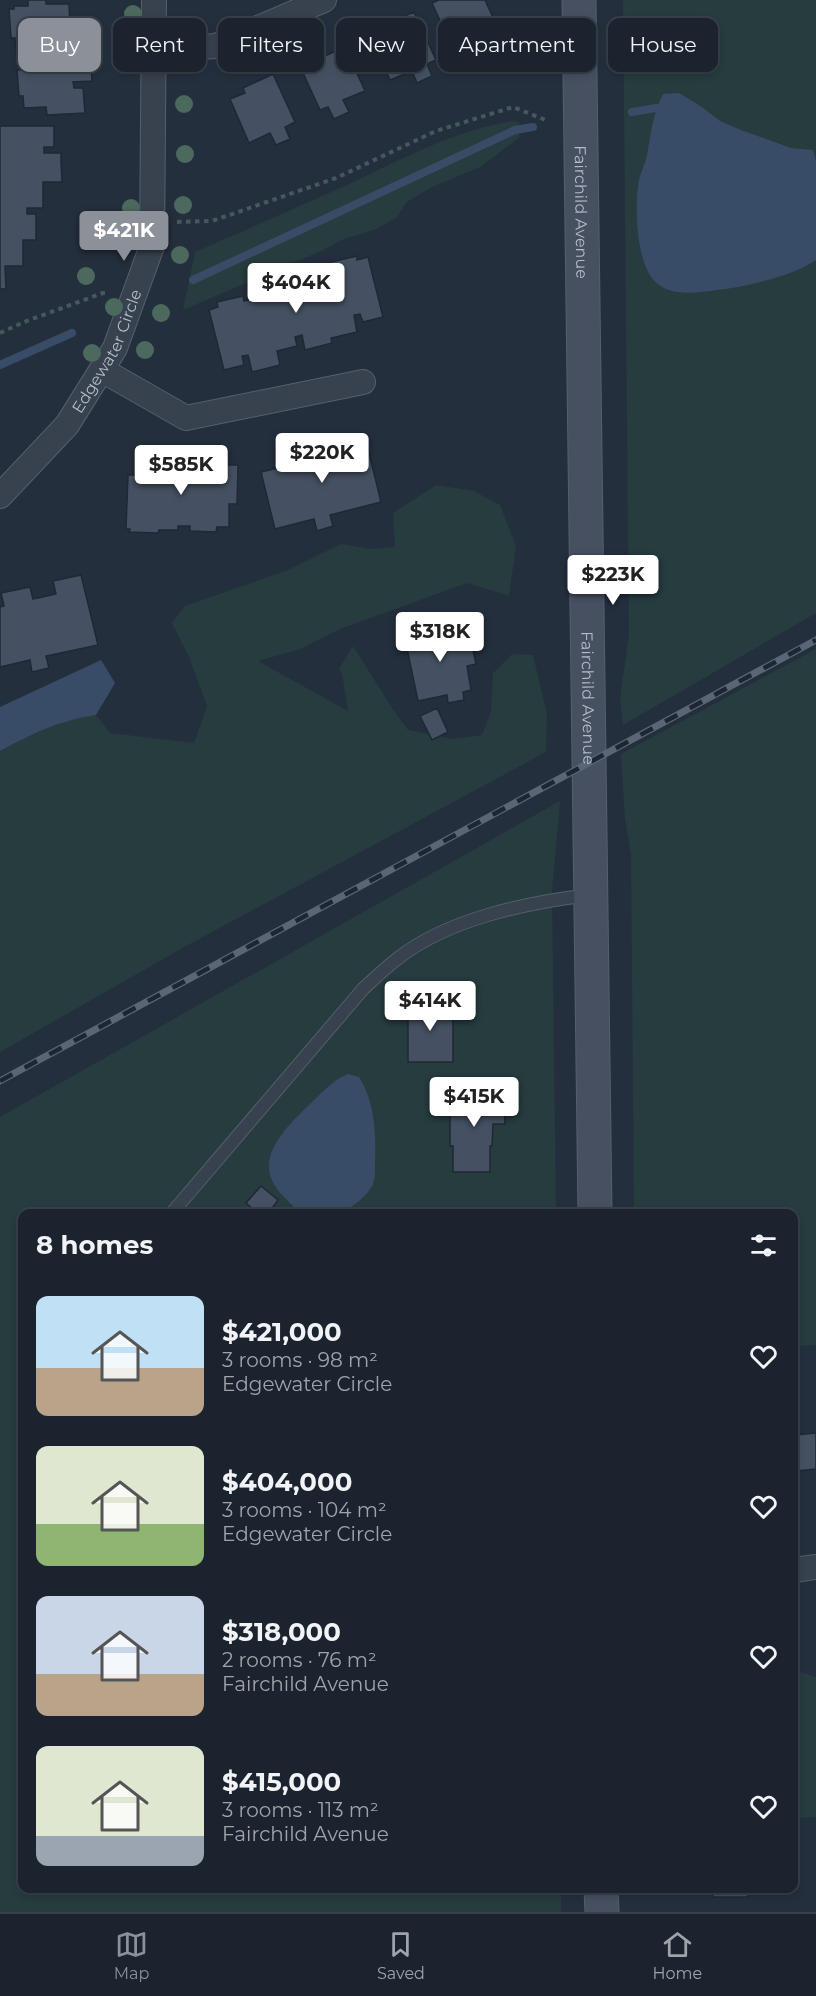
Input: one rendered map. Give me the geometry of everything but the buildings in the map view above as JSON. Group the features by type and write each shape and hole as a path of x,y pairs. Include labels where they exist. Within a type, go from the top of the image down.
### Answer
{"main road":[{"name":"Fairchild Avenue","path":"579,0 579,144 595,1209"},
{"path":"602,1893 602,1912"}],"street":[{"name":"Edgewater Circle","path":"154,0 154,18"},
{"path":"206,47 216,46 324,0"},
{"name":"Edgewater Circle","path":"0,496 67,425 115,348 135,293 152,246 154,72"},
{"path":"102,370 186,418 363,382"},
{"path":"798,1569 816,1567"}],"lane":[{"path":"175,1209 363,989 398,957 432,937 491,913 557,899 592,895"}],"path":[{"path":"152,222 212,221 336,178 436,131 513,107 548,121"},
{"path":"0,333 103,292 135,293"}],"green space":[{"path":"623,0 816,0 816,613 623,725 620,699 629,634 624,72 718,72 718,18 623,18"},
{"path":"513,121 519,122 519,138 480,167 430,188 407,202 396,218 376,229 344,239 183,310 195,252 428,147 470,131"},
{"path":"436,485 474,491 500,505 516,546 509,596 467,583 340,629 300,649 258,661 348,711 342,673 339,669 353,646 408,730 453,739 482,735 491,712 493,673 512,654 533,655 547,714 546,752 188,945 0,1052 0,751 46,728 96,715 110,733 194,743 207,706 189,657 172,623 185,606 288,570 341,544 371,549 395,547 393,513"},
{"path":"816,649 816,1345 798,1346 798,1209 634,1209 631,854 625,819 621,754"},
{"path":"560,801 552,891 556,1209 18,1209 18,1893 561,1893 561,1912 0,1912 0,1117"},
{"path":"798,1671 816,1677 816,1817 798,1818"}],"water":[{"path":"679,93 720,121 741,130 791,148 813,150 816,161 816,260 773,279 700,292 683,293 666,289 651,277 641,253 637,224 639,182 657,109 663,94"},
{"path":"101,660 115,683 96,715 46,728 0,751 0,707"},
{"path":"348,1074 359,1077 368,1097 375,1140 373,1183 365,1196 348,1209 297,1209 274,1184 269,1172 270,1160 280,1136 289,1125 337,1080"}],"waterway":[{"path":"632,112 656,108"},
{"path":"193,280 515,130 533,127"},
{"path":"0,365 72,333"}],"railway":[{"path":"0,1081 816,640"}]}
